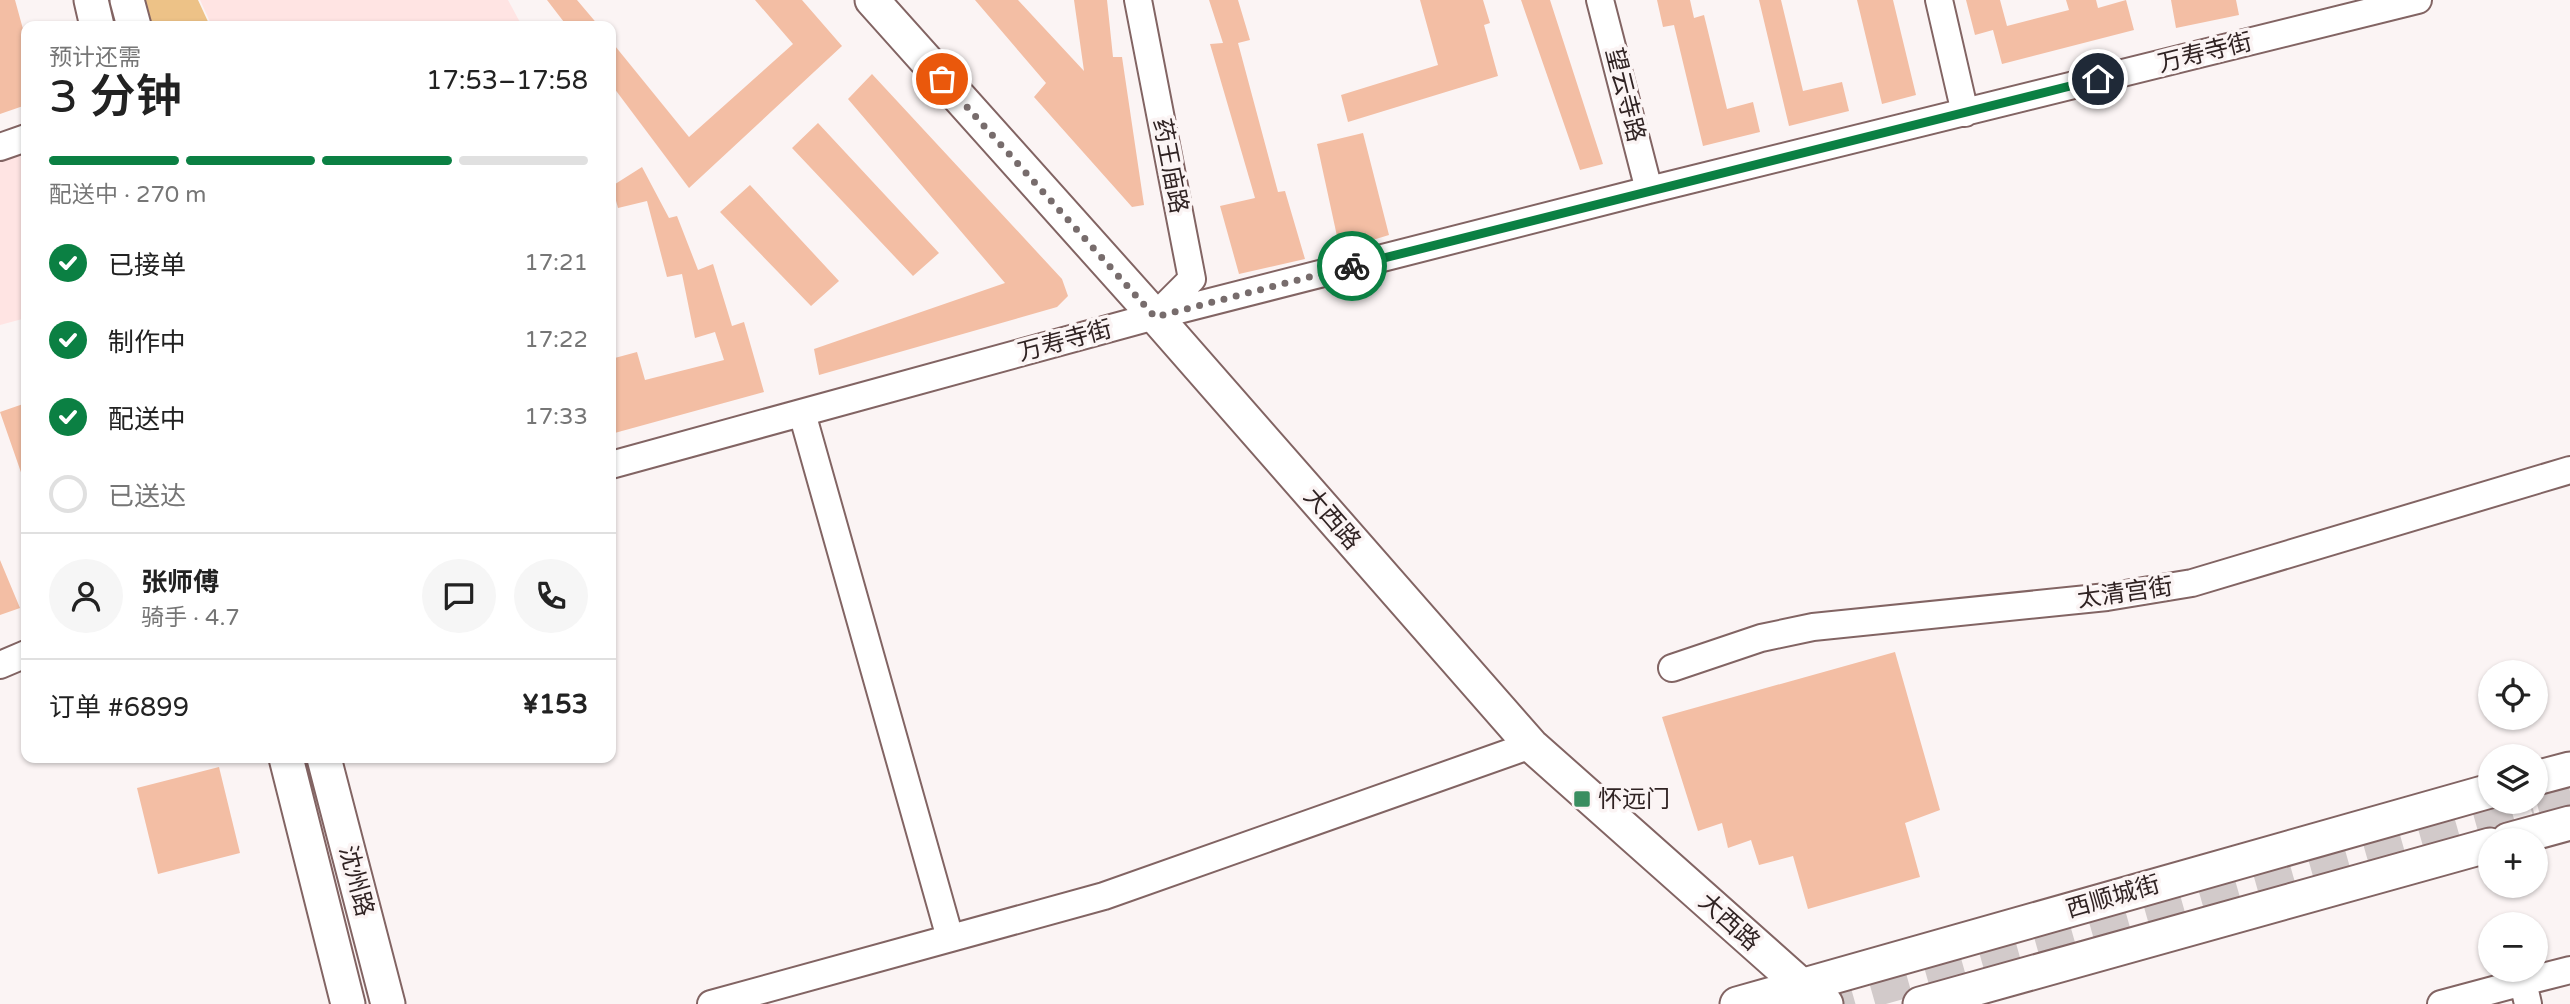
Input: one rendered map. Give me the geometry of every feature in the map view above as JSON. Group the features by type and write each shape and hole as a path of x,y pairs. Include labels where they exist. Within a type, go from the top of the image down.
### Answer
{"main road":[{"path":"90,0 96,21"},
{"path":"127,0 133,21"},
{"name":"大西路","path":"872,0 1155,317 1531,746 1813,995"},
{"name":"沈州路","path":"287,763 348,1004"},
{"name":"沈州路","path":"325,763 388,1004"},
{"path":"2548,775 2570,769"},
{"name":"西顺城街","path":"1737,1004 1813,995 2478,795"},
{"path":"2548,829 2570,823"},
{"name":"西顺城街","path":"1920,1004 2478,848"}],"street":[{"name":"药王庙路","path":"1138,0 1192,279 1155,317"},
{"name":"望云寺路","path":"1600,0 1649,190"},
{"path":"1939,0 1965,113"},
{"name":"万寿寺街","path":"616,464 1155,317 1649,190 2418,0"},
{"path":"0,148 21,140"},
{"path":"802,413 950,938"},
{"name":"太清宫街","path":"1672,668 1761,638 1813,627 2106,597 2192,583 2570,470"},
{"path":"0,665 21,656"},
{"path":"711,1004 1104,896 1531,746"},
{"path":"2441,1004 2526,993 2570,970"}],"shaded area":[{"path":"139,0 198,0 208,21 145,21"},
{"path":"200,0 508,0 519,21 210,21"},
{"path":"21,147 21,319 0,325 0,155"}],"building":[{"path":"0,0 15,0 21,22 21,107 0,114"},
{"path":"547,0 577,0 595,21 563,21"},
{"path":"755,0 802,0 842,46 689,188 616,91 616,47 689,137 793,44"},
{"path":"975,0 1018,0 1084,71 1074,0 1107,0 1113,57 1122,57 1144,205 1132,207 1034,97 1046,83"},
{"path":"1209,0 1238,0 1250,40 1238,43 1278,192 1285,191 1305,259 1239,274 1220,206 1255,198 1210,44 1223,43"},
{"path":"1420,0 1483,0 1490,23 1484,25 1498,76 1348,122 1341,95 1438,65"},
{"path":"1521,0 1550,0 1603,164 1580,170"},
{"path":"1657,0 1690,0 1694,18 1704,15 1727,109 1753,102 1760,132 1703,146 1674,25 1663,27"},
{"path":"1759,0 1781,0 1803,91 1842,82 1849,111 1789,126"},
{"path":"1857,0 1893,0 1916,95 1882,104"},
{"path":"1966,0 2000,0 2007,26 2069,10 2066,0 2096,0 2098,8 2126,0 2134,30 2002,64 1993,30 1975,35"},
{"path":"2171,0 2236,0 2239,15 2176,28"},
{"path":"872,74 1062,279 1068,296 1057,307 819,375 814,349 1005,283 848,99"},
{"path":"818,123 939,253 913,276 792,148"},
{"path":"1363,133 1389,235 1340,250 1317,144"},
{"path":"642,167 669,218 677,216 698,270 713,264 732,326 744,322 764,392 616,433 616,358 637,352 645,380 724,360 715,332 695,338 682,274 667,277 647,201 618,208 616,183"},
{"path":"750,185 839,281 811,306 720,212"},
{"path":"21,405 21,472 0,412"},
{"path":"0,560 20,608 0,615"},
{"path":"1895,652 1940,810 1905,823 1920,877 1808,909 1793,856 1759,865 1751,840 1728,848 1722,823 1698,831 1662,717"},
{"path":"219,767 240,853 158,874 137,788"}],"tunnel":[{"path":"2548,797 2570,791"},
{"path":"1816,1004 2489,814"}],"way so far":[{"path":"942,79 1155,317 1352,266"}],"place":[{"name":"怀远门","path":"1582,799"}],"route":[{"path":"1352,266 2098,79"}]}
